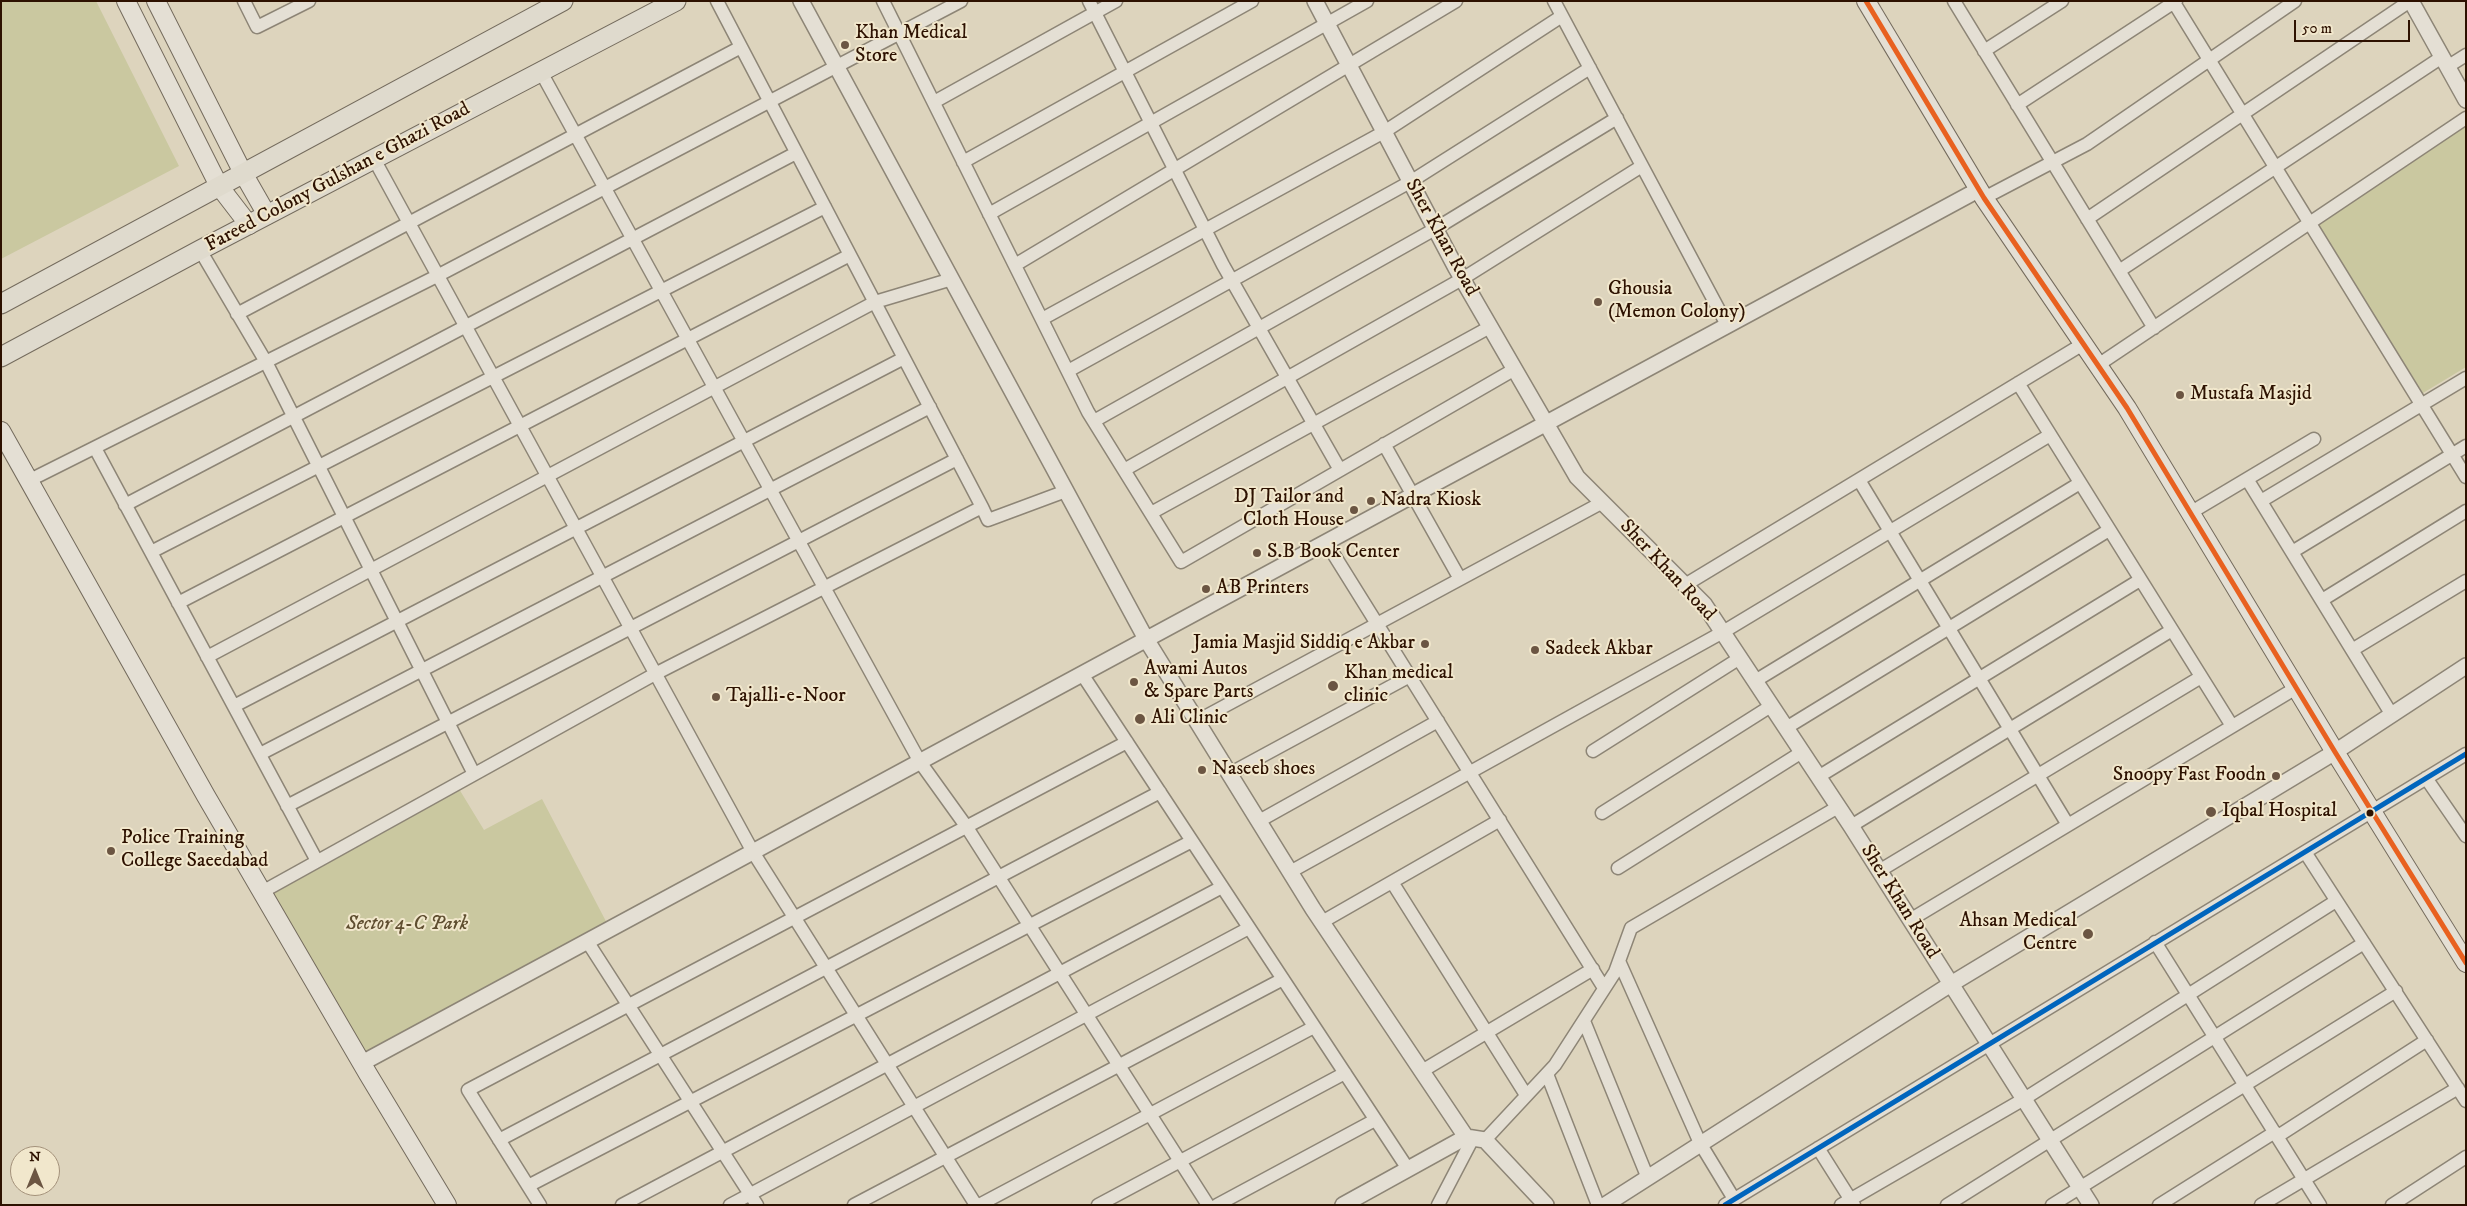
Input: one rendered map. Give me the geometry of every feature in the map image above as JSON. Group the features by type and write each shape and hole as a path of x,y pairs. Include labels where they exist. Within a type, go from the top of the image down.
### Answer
{"main road":[{"path":"126,1 219,186 248,225"},
{"path":"156,1 243,173 267,215"},
{"path":"1,304 563,1"},
{"name":"Fareed Colony Gulshan e Ghazi Road","path":"1,357 200,250 676,1"},
{"path":"1866,1 1981,194 2098,365 2466,963"},
{"path":"1,431 262,892 447,1205"}],"street":[{"path":"244,1 257,28 309,1"},
{"path":"717,1 988,520 1066,491"},
{"path":"801,1 1146,639 1197,722 1322,922 1422,1071 1475,1138 1546,1205"},
{"path":"883,1 1094,421 1181,562 1515,369"},
{"path":"28,481 437,276 962,1"},
{"path":"934,102 1092,7 1116,1"},
{"path":"963,162 1252,1"},
{"name":"Sher Khan Road","path":"1314,1 1462,279 1577,477 1704,604 1851,826 2091,1205"},
{"path":"989,214 1367,1"},
{"path":"1015,265 1456,1"},
{"path":"1554,1 1727,325"},
{"path":"1984,51 2062,1"},
{"path":"362,1063 1727,325 1981,194 2087,144 2295,1"},
{"path":"2087,219 2411,1 2466,100"},
{"path":"1955,2 2154,328"},
{"path":"2017,105 2174,2 2466,477"},
{"path":"1092,7 1232,281 1340,470"},
{"path":"1042,319 1384,132 1562,16"},
{"path":"237,314 741,47"},
{"path":"2119,271 2276,167 2445,62 2466,55"},
{"path":"1068,371 1410,182 1590,68"},
{"path":"541,72 920,762 966,826 1208,1205"},
{"path":"1094,421 1435,229 1616,118"},
{"path":"2098,365 2466,118"},
{"path":"125,505 796,153"},
{"path":"374,159 753,852 945,1157 978,1205 1314,1028"},
{"path":"1124,470 1462,279 1642,166"},
{"path":"151,552 824,207"},
{"path":"200,250 266,362 474,774"},
{"path":"178,603 850,255"},
{"path":"207,657 875,302 952,279"},
{"path":"1151,514 1490,327"},
{"path":"1685,585 2083,344"},
{"path":"234,706 904,358"},
{"path":"2261,500 2466,378"},
{"path":"2018,383 2232,726"},
{"path":"260,754 930,407"},
{"path":"1290,872 1723,632 2050,435"},
{"path":"2190,513 2314,439"},
{"path":"1384,444 1460,579"},
{"path":"2292,552 2466,446"},
{"path":"95,448 317,861"},
{"path":"288,806 957,459"},
{"path":"2248,479 2392,715"},
{"path":"1859,480 2068,825"},
{"path":"1755,681 2080,484"},
{"path":"1197,722 1603,502"},
{"path":"262,892 655,674 982,507"},
{"path":"2322,600 2466,512"},
{"path":"1786,728 2109,530"},
{"path":"1326,542 1604,988"},
{"path":"1818,776 2140,580"},
{"path":"2352,650 2466,580"},
{"path":"1851,826 2172,630"},
{"path":"1593,751 1740,658"},
{"path":"1605,1205 1647,1176 1951,984 2335,752 2465,667"},
{"path":"1082,674 1408,1169"},
{"path":"1230,774 1410,676"},
{"path":"1879,871 2202,678"},
{"path":"1910,920 2296,688"},
{"path":"1602,813 1771,706"},
{"path":"1259,821 1438,722"},
{"path":"540,1205 468,1090 1127,742"},
{"path":"1618,868 1802,752"},
{"path":"1619,961 1700,1143 1729,1202 2466,754"},
{"path":"2426,778 2462,821 2466,836"},
{"path":"500,1140 1160,792"},
{"path":"1344,1205 1408,1169 1475,1138 1526,1096 1555,1065 1584,1021 1619,961 1631,928 1838,806"},
{"path":"1322,922 1500,820"},
{"path":"528,1186 1192,841"},
{"path":"2305,852 2466,1101"},
{"path":"1392,882 1526,1096"},
{"path":"622,1205 1222,887"},
{"path":"1818,1148 1848,1203 2024,1099 2336,901"},
{"path":"730,1205 753,1200 914,1107 1249,928"},
{"path":"587,941 753,1200"},
{"path":"2155,942 2320,1205"},
{"path":"1947,1205 2364,943"},
{"path":"1422,1071 1593,969"},
{"path":"854,1205 1283,979"},
{"path":"2052,1205 2396,991"},
{"path":"1584,1021 1647,1176"},
{"path":"2159,1205 2427,1040"},
{"path":"1098,1205 1345,1073"},
{"path":"1547,1074 1598,1205"},
{"path":"2261,1205 2458,1088"},
{"path":"1217,1205 1375,1120"},
{"path":"1438,1205 1475,1138"},
{"path":"2392,1205 2466,1157"}],"green space":[{"path":"1,1 96,1 179,166 1,259"},
{"path":"2464,125 2466,129 2466,367 2423,393 2316,223"},
{"name":"Sector 4-C Park","path":"456,784 484,830 542,799 610,929 362,1063 262,892"}],"transit line":[{"path":"1866,1 1984,198 2127,408 2335,752 2466,963"},
{"path":"1725,1205 2466,754"}],"place":[{"name":"Khan Medical Store","path":"845,45"},
{"name":"Ghousia (Memon Colony)","path":"1598,302"},
{"name":"Mustafa Masjid","path":"2180,395"},
{"name":"Nadra Kiosk","path":"1371,501"},
{"name":"DJ Tailor and Cloth House","path":"1354,510"},
{"name":"S.B Book Center","path":"1257,553"},
{"name":"AB Printers","path":"1206,589"},
{"name":"Jamia Masjid Siddiq e Akbar","path":"1425,644"},
{"name":"Sadeek Akbar","path":"1535,650"},
{"name":"Awami Autos & Spare Parts","path":"1134,682"},
{"name":"Khan medical clinic","path":"1333,686"},
{"name":"Tajalli-e-Noor","path":"716,697"},
{"name":"Ali Clinic","path":"1140,719"},
{"name":"Naseeb shoes","path":"1202,770"},
{"name":"Snoopy Fast Foodn","path":"2276,776"},
{"name":"Iqbal Hospital","path":"2211,812"},
{"name":"Police Training College Saeedabad","path":"111,851"},
{"name":"Ahsan Medical Centre","path":"2088,934"}]}
